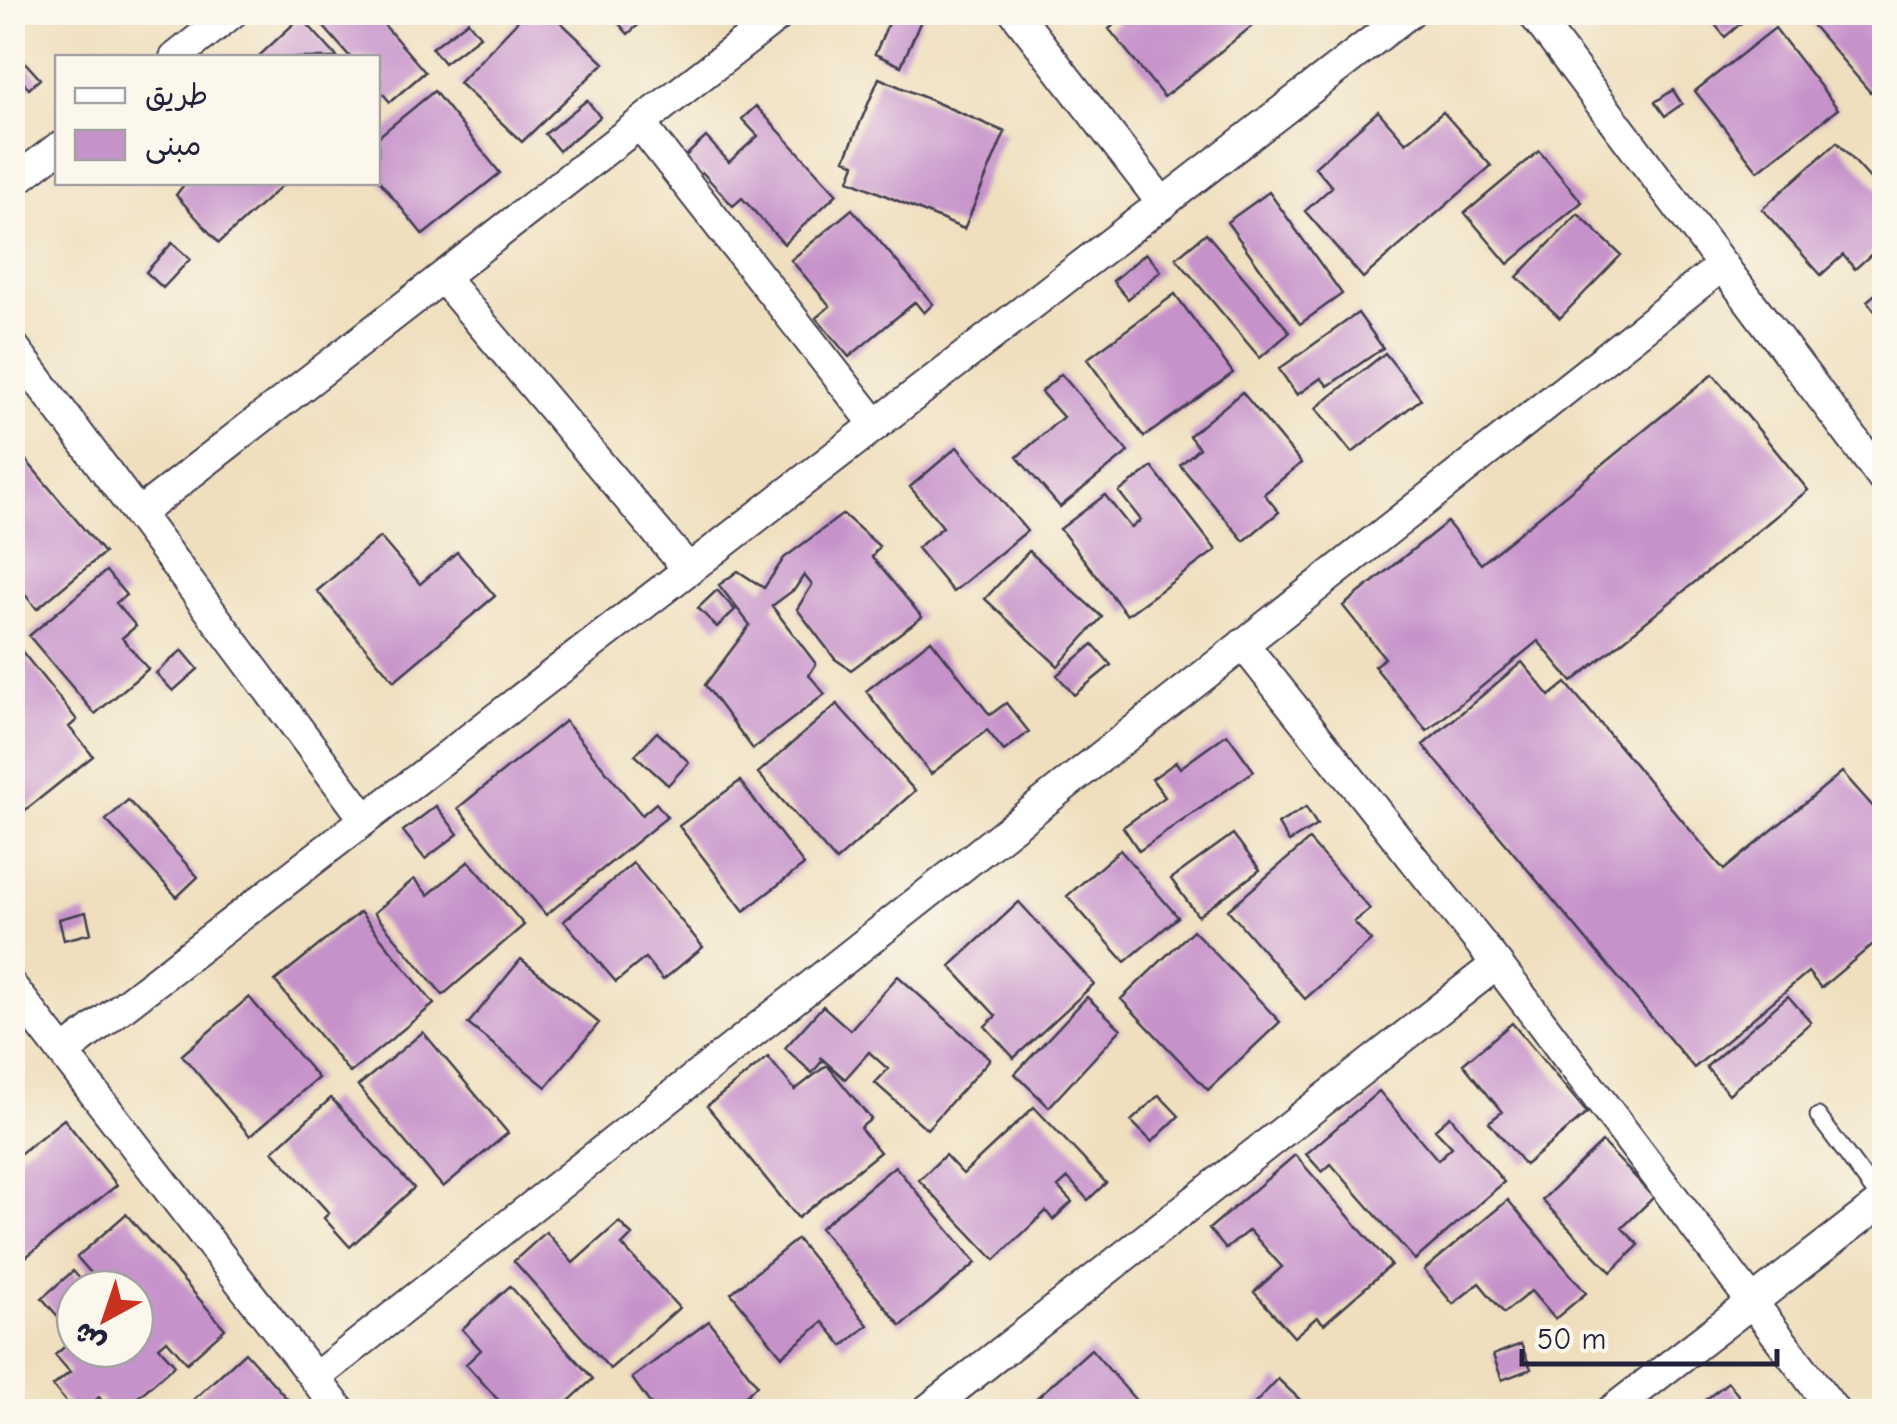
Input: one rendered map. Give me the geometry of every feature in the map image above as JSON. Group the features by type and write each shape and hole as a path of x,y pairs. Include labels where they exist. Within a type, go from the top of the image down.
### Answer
{"street":[{"path":"179,55 233,12"},
{"path":"138,514 783,12"},
{"path":"1015,12 1163,204"},
{"path":"64,1053 1410,12"},
{"path":"1532,12 1884,480"},
{"path":"640,124 876,424"},
{"path":"12,183 55,150"},
{"path":"315,1378 1722,265"},
{"path":"443,278 689,570"},
{"path":"12,346 366,819"},
{"path":"1244,644 1497,964 1835,1412"},
{"path":"924,1412 1497,964"},
{"path":"12,987 341,1412"},
{"path":"1610,1412 1883,1201"}],"lane":[{"path":"1818,1116 1883,1201"}],"building":[{"path":"311,12 373,12 425,72 390,102 380,90 380,55 348,55"},
{"path":"526,12 550,12 604,63 522,142 459,83"},
{"path":"609,12 653,12 628,34"},
{"path":"893,12 923,16 901,66 875,54"},
{"path":"1129,12 1258,12 1262,18 1164,97 1109,29"},
{"path":"1705,12 1754,12 1725,37"},
{"path":"1801,12 1884,12 1884,79 1870,92"},
{"path":"301,17 335,55 260,55"},
{"path":"468,21 480,36 444,63 432,48"},
{"path":"1775,28 1838,109 1758,171 1695,91"},
{"path":"12,48 40,79 29,89 12,70"},
{"path":"879,78 1005,132 964,229 849,180 855,164 845,159"},
{"path":"1673,90 1682,104 1665,116 1655,102"},
{"path":"434,91 500,173 423,235 380,181 380,135"},
{"path":"587,100 600,117 559,151 545,134"},
{"path":"756,106 837,194 784,244 742,198 733,206 702,172 694,180 678,163 706,137 729,162 758,136 742,119"},
{"path":"1378,111 1406,143 1443,112 1491,166 1363,278 1305,211 1332,187 1315,167"},
{"path":"1837,142 1884,194 1884,243 1855,269 1843,255 1821,275 1762,209"},
{"path":"1539,151 1582,202 1508,264 1465,213"},
{"path":"184,185 283,185 219,243 176,195"},
{"path":"1269,192 1342,294 1300,324 1227,222"},
{"path":"852,209 933,304 924,313 915,302 849,357 816,318 830,306 791,260"},
{"path":"1578,214 1621,255 1560,318 1517,277"},
{"path":"1206,233 1290,332 1260,358 1176,258"},
{"path":"172,243 190,259 163,288 146,272"},
{"path":"1146,253 1161,271 1128,299 1113,281"},
{"path":"1884,287 1884,323 1867,301"},
{"path":"1175,294 1233,373 1144,437 1087,359"},
{"path":"1358,313 1383,348 1328,386 1321,378 1297,395 1279,369"},
{"path":"1385,353 1421,399 1352,453 1316,408"},
{"path":"1061,374 1128,452 1060,507 1017,457 1063,417 1041,392"},
{"path":"1713,374 1808,490 1572,682 1538,641 1427,731 1374,666 1385,658 1343,606 1447,522 1481,564"},
{"path":"1242,392 1301,463 1264,494 1279,512 1244,541 1180,465 1199,448 1189,436"},
{"path":"957,447 1027,531 953,592 917,548 943,527 910,487"},
{"path":"20,453 104,553 37,609 12,579 12,459"},
{"path":"1152,467 1216,550 1127,615 1060,529 1105,495 1131,528 1141,520 1119,492"},
{"path":"843,514 879,546 872,557 922,617 851,670 835,659 797,609 812,585 804,575 795,589 772,606 816,664 809,675 825,694 753,749 705,685 750,625 719,585 738,571 764,588 784,558"},
{"path":"380,537 420,584 457,552 495,596 394,681 317,591"},
{"path":"1029,551 1102,617 1058,666 985,599"},
{"path":"106,571 126,595 116,603 136,626 122,638 148,669 95,714 29,636"},
{"path":"717,590 735,610 717,627 698,608"},
{"path":"931,640 990,715 1006,703 1029,732 1004,751 987,730 931,774 866,691"},
{"path":"1093,644 1111,665 1074,695 1057,675"},
{"path":"20,649 77,720 69,727 93,756 18,816 12,809 12,655"},
{"path":"182,650 198,669 173,691 156,673"},
{"path":"1522,662 1550,696 1566,683 1724,870 1842,772 1884,819 1884,935 1821,988 1808,972 1694,1068 1423,745"},
{"path":"837,704 915,791 836,861 758,773"},
{"path":"565,721 642,815 656,803 667,817 546,915 458,808"},
{"path":"657,732 689,762 668,785 635,755"},
{"path":"1227,734 1254,771 1139,851 1123,827 1165,797 1152,779 1176,762 1180,768"},
{"path":"740,781 804,865 744,911 679,826"},
{"path":"128,800 198,877 177,897 106,820"},
{"path":"436,806 458,834 425,859 403,831"},
{"path":"1306,807 1317,825 1289,842 1278,824"},
{"path":"1233,834 1260,870 1198,916 1171,879"},
{"path":"1309,840 1370,909 1354,922 1371,941 1305,999 1228,910"},
{"path":"1120,850 1178,917 1125,962 1067,896"},
{"path":"469,861 524,925 443,995 374,913 414,879 428,895"},
{"path":"633,863 703,947 663,980 645,958 616,982 564,921"},
{"path":"1019,902 1094,984 1014,1058 985,1026 996,1016 950,966"},
{"path":"86,912 91,933 64,940 59,919"},
{"path":"360,912 434,1004 350,1073 275,981"},
{"path":"1193,930 1280,1022 1208,1090 1121,999"},
{"path":"521,959 599,1023 546,1087 468,1024"},
{"path":"898,976 990,1059 927,1129 875,1083 888,1069 869,1052 845,1079 820,1057 823,1060 812,1073 785,1048 823,1006 850,1030"},
{"path":"1788,996 1811,1022 1729,1094 1706,1067"},
{"path":"249,997 318,1078 250,1136 182,1055"},
{"path":"1087,997 1121,1029 1049,1107 1015,1074"},
{"path":"1512,1023 1587,1113 1525,1165 1489,1122 1502,1112 1463,1064"},
{"path":"423,1032 508,1133 443,1187 358,1086"},
{"path":"768,1057 795,1090 827,1065 871,1119 860,1128 880,1152 798,1218 707,1106"},
{"path":"1379,1091 1438,1160 1452,1147 1435,1129 1450,1116 1504,1182 1415,1260 1331,1164 1322,1172 1306,1154"},
{"path":"1159,1095 1179,1116 1152,1142 1131,1121"},
{"path":"331,1098 414,1188 350,1247 324,1218 329,1213 273,1151"},
{"path":"1034,1107 1106,1183 1088,1200 1068,1178 1058,1187 1072,1202 1053,1220 1046,1211 995,1260 919,1180 945,1155 963,1174"},
{"path":"64,1119 117,1185 12,1268 12,1160"},
{"path":"1602,1142 1654,1197 1622,1228 1639,1245 1611,1272 1542,1200"},
{"path":"1295,1155 1391,1265 1324,1324 1317,1317 1294,1337 1254,1292 1282,1267 1249,1230 1226,1249 1209,1229"},
{"path":"895,1166 976,1263 901,1326 820,1228"},
{"path":"1508,1200 1586,1293 1555,1319 1531,1291 1504,1313 1479,1283 1453,1304 1424,1270"},
{"path":"126,1214 225,1329 187,1363 167,1340 159,1347 175,1365 121,1412 111,1412 99,1397 82,1412 74,1412 53,1386 70,1372 67,1369 155,1369 155,1269 88,1269 77,1257"},
{"path":"619,1222 632,1235 622,1245 679,1308 610,1369 514,1261 546,1232 573,1263"},
{"path":"797,1239 868,1325 843,1346 823,1322 782,1356 731,1293"},
{"path":"510,1286 593,1379 557,1412 488,1412 499,1401 466,1364 481,1350 462,1329"},
{"path":"55,1287 55,1313 42,1298"},
{"path":"709,1321 757,1385 730,1412 656,1412 632,1378"},
{"path":"1521,1344 1531,1369 1502,1380 1493,1355"},
{"path":"1091,1349 1146,1412 1021,1412"},
{"path":"245,1352 299,1412 180,1412"},
{"path":"1278,1379 1313,1412 1247,1412"},
{"path":"1728,1382 1751,1412 1690,1412"}]}
